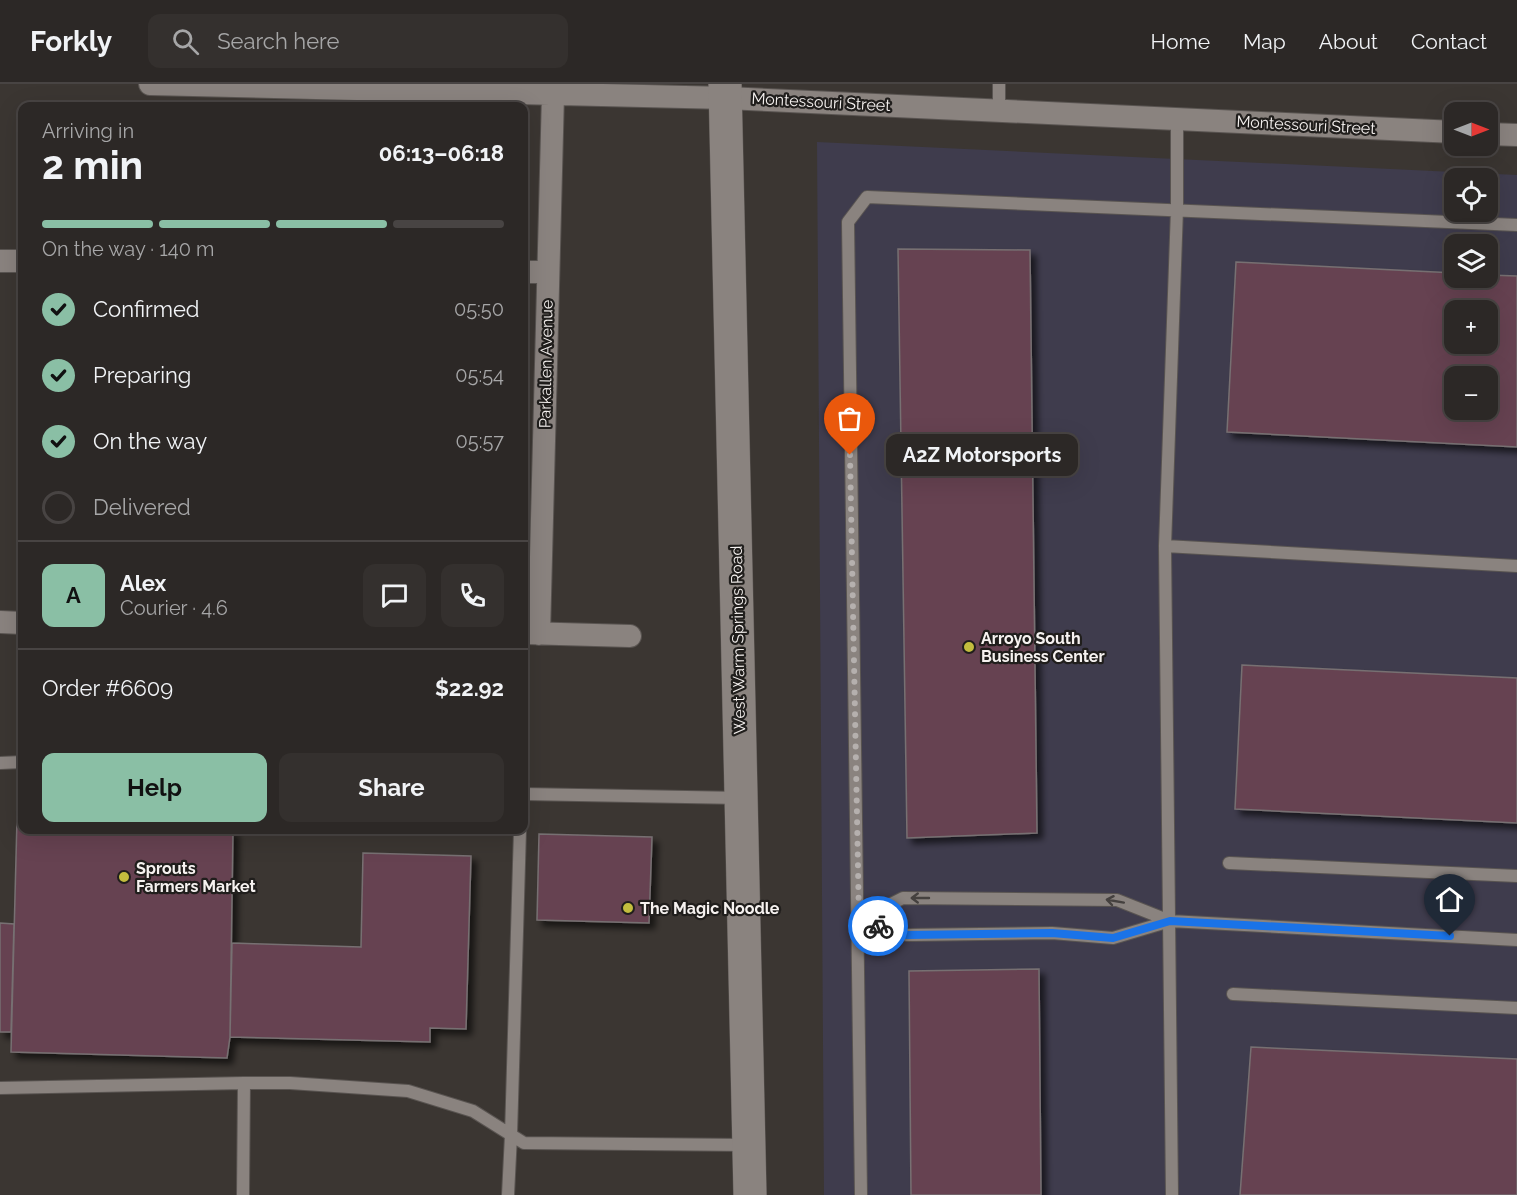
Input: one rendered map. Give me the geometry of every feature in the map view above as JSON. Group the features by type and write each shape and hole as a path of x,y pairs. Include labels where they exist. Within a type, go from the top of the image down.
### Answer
{"main road":[{"name":"West Warm Springs Road","path":"726,91 750,1195"}],"street":[{"name":"Montessouri Street","path":"150,84 553,94 726,91 999,111 1444,131"},
{"name":"Parkallen Avenue","path":"531,634 548,272 553,94"},
{"path":"1498,134 1517,135"},
{"path":"0,261 18,261"},
{"path":"528,272 548,272"},
{"path":"0,622 18,623"},
{"path":"531,634 630,636"}],"lane":[{"path":"999,84 999,111"},
{"path":"1172,1195 1165,546 1178,209 1178,119"},
{"path":"861,1195 859,920 850,525 848,222 867,197 1517,225"},
{"path":"1165,546 1517,566"},
{"path":"0,763 18,762"},
{"path":"528,794 741,798"},
{"path":"508,1195 512,1136 520,834"},
{"path":"1229,863 1517,876"},
{"path":"859,920 903,898 1117,900 1170,921 1517,940"},
{"path":"859,920 907,935 1052,933 1113,938 1170,921"},
{"path":"1233,994 1517,1008"},
{"path":"243,1195 244,1083"},
{"path":"0,1088 290,1083 408,1091 473,1111 524,1143 749,1145"}],"shaded area":[{"path":"817,142 1444,172 1444,222 1498,222 1498,174 1517,175 1517,1195 824,1195"}],"building":[{"name":"Arroyo South Business Center","path":"898,249 1030,250 1037,833 907,838"},
{"path":"1236,262 1444,272 1444,288 1498,288 1498,275 1517,276 1517,447 1227,432"},
{"path":"1242,665 1517,678 1517,823 1235,809"},
{"name":"Sprouts Farmers Market","path":"18,780 18,834 233,834 230,1037 227,1058 11,1052"},
{"path":"539,834 652,837 649,923 537,920"},
{"path":"363,853 471,856 466,1029 430,1028 430,1042 230,1037 232,943 361,947"},
{"path":"0,923 14,924 11,1032 0,1032"},
{"path":"1039,969 1041,1195 911,1195 909,971"},
{"path":"1251,1047 1517,1059 1517,1195 1240,1195"}],"way so far":[{"path":"850,455 859,920 878,926"}],"place":[{"name":"A2Z Motorsports","path":"850,455"},
{"name":"Arroyo South Business Center","path":"969,647"},
{"name":"Sprouts Farmers Market","path":"124,877"},
{"name":"The Magic Noodle","path":"628,908"}],"route":[{"path":"878,926 907,935 1052,933 1113,938 1170,921 1450,936"}]}
